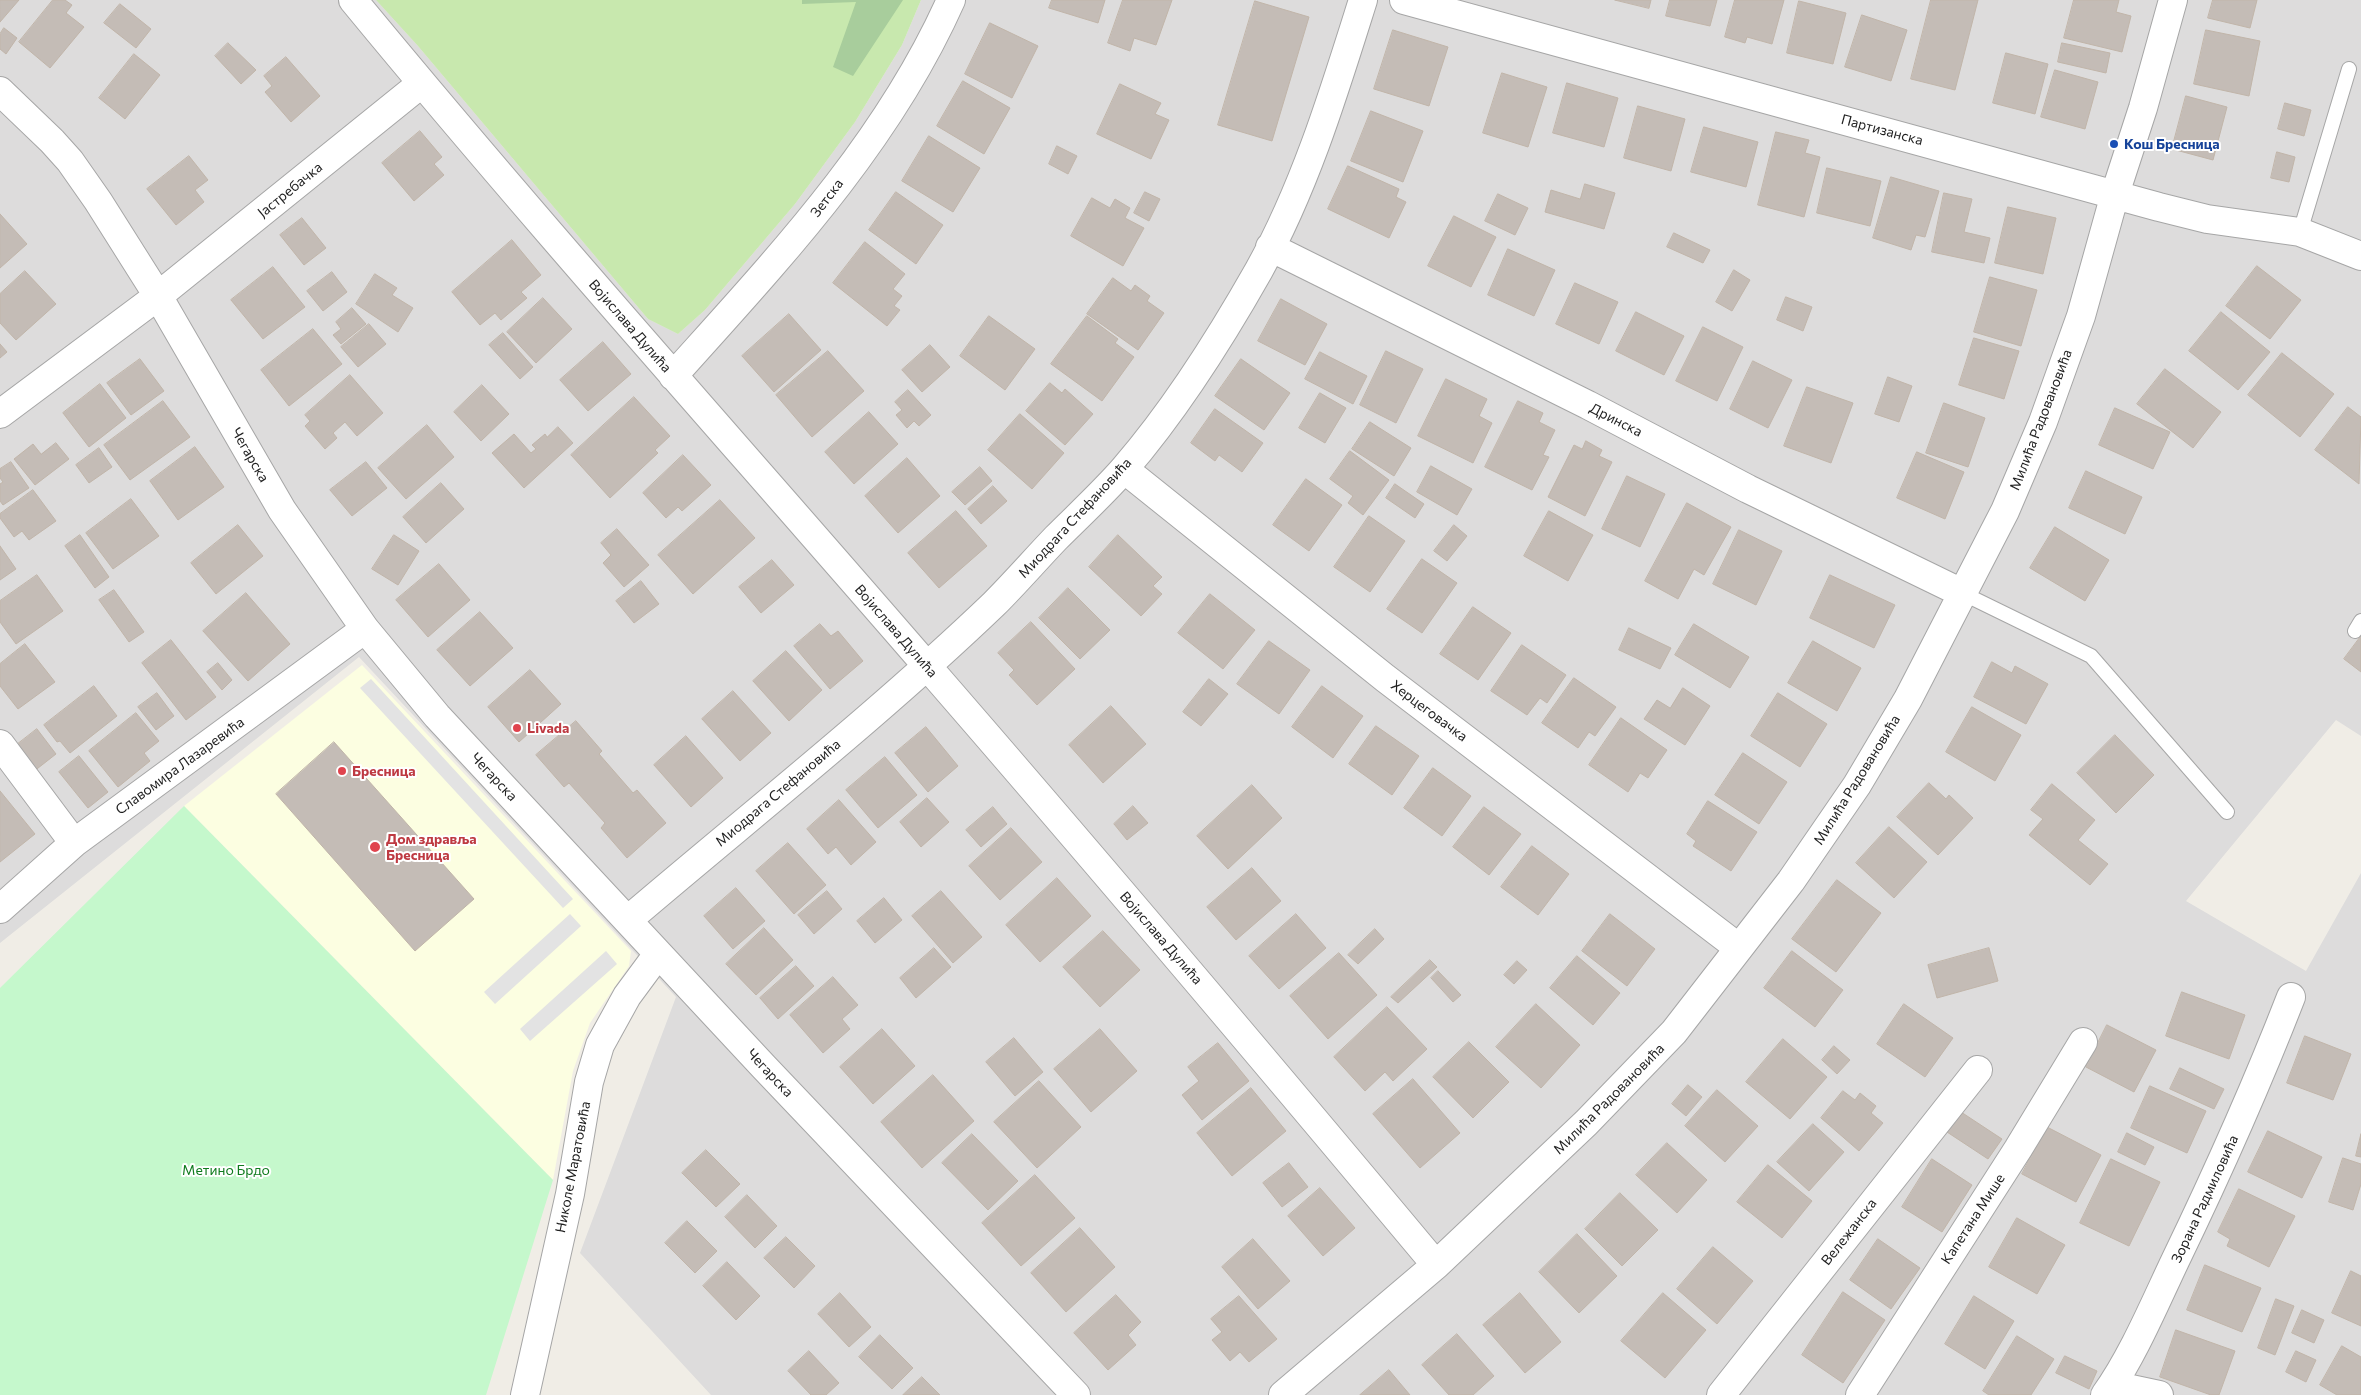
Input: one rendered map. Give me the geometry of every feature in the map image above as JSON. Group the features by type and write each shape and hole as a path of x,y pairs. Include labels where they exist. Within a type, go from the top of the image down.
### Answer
{"street":[{"name":"Војислава Дулића","path":"354,0 422,83 673,376 1205,990 1436,1265"},
{"name":"Зетска","path":"673,376 766,274 812,219 888,112 922,55 951,0"},
{"name":"Миодрага Стефановића","path":"629,919 926,666 995,603 1124,469 1166,414 1232,316 1270,247 1320,136 1363,0"},
{"name":"Партизанска","path":"1404,0 2207,218 2300,232 2361,256"},
{"name":"Милића Радовановића","path":"1283,1395 1436,1265 1586,1123 1674,1032 1791,881 1857,784 1908,699 2005,511 2043,422 2081,316 2173,0"},
{"name":"Јастребачка","path":"0,414 158,296 422,83"},
{"name":"Чегарска","path":"0,91 70,161 158,296 282,510 365,629 437,716 629,919 658,954 1076,1395"},
{"name":"Дринска","path":"1270,247 1781,505 1962,592"},
{"name":"Херцеговачка","path":"1124,469 1385,678 1739,948"},
{"name":"Славомира Лазаревића","path":"0,909 74,844 365,629"},
{"path":"0,744 74,844"},
{"name":"Николе Маратовића","path":"526,1395 570,1194 589,1082 600,1045 627,996 658,954"},
{"name":"Зорана Радмиловића","path":"2108,1390 2157,1300 2230,1146 2259,1081 2291,997"},
{"name":"Капетана Мише","path":"1860,1395 2012,1157 2082,1042"},
{"name":"Вележанска","path":"1721,1395 1978,1070"},
{"path":"2108,1390 2159,1395"}],"lane":[{"path":"2300,232 2349,69"},
{"path":"1962,592 2091,656 2227,812"}],"shaded area":[{"path":"0,0 376,0 418,46 648,319 678,334 705,310 795,204 855,122 902,45 921,0 2361,0 2361,736 2336,720 2186,901 2306,971 2361,873 2361,1395 711,1395 580,1253 676,997 359,657 0,943"},
{"path":"362,665 631,951 629,966 590,1023 573,1071 553,1180 184,806"},
{"path":"371,679 573,899 563,908 360,688"},
{"path":"570,914 581,926 495,1004 484,992"},
{"path":"606,951 617,964 530,1041 520,1029"}],"green space":[{"path":"376,0 921,0 902,45 855,122 795,204 705,310 678,334 648,319 418,46"},
{"path":"802,0 903,0 853,76 833,67 856,2 802,4"},
{"name":"Метино Брдо","path":"184,806 553,1180 486,1395 0,1395 0,988"}],"building":[{"path":"0,0 19,0 0,22"},
{"path":"53,0 65,0 72,5 66,13 84,27 50,68 19,42"},
{"path":"1052,0 1105,0 1098,23 1049,8"},
{"path":"1123,0 1172,0 1156,45 1134,38 1130,51 1108,43"},
{"path":"1615,0 1651,0 1649,8"},
{"path":"1670,0 1717,0 1710,26 1666,16"},
{"path":"1735,0 1784,0 1772,44 1747,37 1745,43 1725,37"},
{"path":"1931,0 1978,0 1955,90 1911,79"},
{"path":"2074,0 2119,0 2116,12 2131,16 2122,52 2064,38"},
{"path":"2213,0 2257,0 2250,28 2208,18"},
{"path":"1255,1 1309,17 1272,141 1218,125"},
{"path":"1799,1 1846,13 1833,64 1787,53"},
{"path":"120,4 151,29 136,48 104,23"},
{"path":"1862,15 1907,30 1891,81 1845,67"},
{"path":"990,23 1038,46 1012,98 965,74"},
{"path":"4,28 17,38 6,54 0,49 0,34"},
{"path":"1393,30 1448,47 1429,106 1374,89"},
{"path":"2206,30 2260,41 2249,96 2194,84"},
{"path":"228,43 256,70 241,84 215,56"},
{"path":"2062,43 2110,53 2106,73 2058,62"},
{"path":"2006,53 2048,64 2035,114 1993,103"},
{"path":"134,54 160,75 125,119 99,98"},
{"path":"286,57 320,96 291,122 265,92 272,86 264,76"},
{"path":"2055,70 2098,82 2085,129 2041,117"},
{"path":"1502,73 1547,87 1528,147 1483,133"},
{"path":"963,81 1010,108 984,154 937,126"},
{"path":"1567,83 1618,98 1604,147 1553,133"},
{"path":"1120,84 1161,103 1155,114 1169,120 1151,159 1097,134"},
{"path":"2186,96 2227,107 2213,160 2172,149"},
{"path":"2285,103 2311,110 2304,136 2278,129"},
{"path":"1638,106 1685,119 1671,171 1624,158"},
{"path":"1371,111 1423,131 1403,182 1351,161"},
{"path":"1704,127 1758,142 1746,187 1691,172"},
{"path":"420,131 442,157 434,164 444,175 414,201 382,163"},
{"path":"1776,132 1809,140 1805,153 1820,157 1804,217 1758,205"},
{"path":"929,136 980,168 953,212 902,181"},
{"path":"1057,146 1077,156 1068,174 1049,164"},
{"path":"2277,152 2295,157 2289,182 2271,178"},
{"path":"189,156 208,180 195,190 204,202 176,225 147,189"},
{"path":"1348,166 1399,189 1396,197 1406,202 1389,238 1328,209"},
{"path":"1827,168 1881,181 1870,226 1817,213"},
{"path":"1891,177 1939,191 1925,237 1916,235 1911,250 1873,238"},
{"path":"1585,184 1615,193 1604,229 1545,212 1551,190 1580,199"},
{"path":"896,192 943,225 916,264 869,230"},
{"path":"1145,192 1160,199 1149,221 1134,213"},
{"path":"1944,193 1972,199 1964,232 1990,238 1984,263 1932,252"},
{"path":"1498,194 1528,208 1515,235 1485,221"},
{"path":"1092,198 1110,208 1115,199 1130,208 1125,218 1144,228 1123,266 1071,236"},
{"path":"2008,207 2056,218 2043,274 1995,263"},
{"path":"0,214 27,244 0,268"},
{"path":"1454,216 1496,237 1471,287 1428,266"},
{"path":"302,218 326,248 304,265 280,235"},
{"path":"1674,233 1710,250 1703,263 1667,247"},
{"path":"512,240 541,275 521,292 527,298 501,320 495,313 480,325 452,292"},
{"path":"865,242 905,274 893,289 902,296 894,306 900,310 887,326 833,283"},
{"path":"1508,249 1555,270 1534,316 1488,295"},
{"path":"2257,266 2301,300 2270,339 2226,306"},
{"path":"273,267 305,307 263,339 231,300"},
{"path":"1734,270 1750,280 1732,311 1716,302"},
{"path":"25,271 56,304 16,340 0,323 0,294"},
{"path":"332,272 347,292 323,311 307,291"},
{"path":"375,274 397,288 392,295 413,308 398,332 356,304"},
{"path":"1990,277 2037,290 2021,346 1974,332"},
{"path":"1113,278 1131,291 1135,285 1150,296 1147,301 1164,313 1138,350 1087,314"},
{"path":"1575,283 1618,302 1599,344 1556,324"},
{"path":"1786,297 1812,307 1803,331 1777,320"},
{"path":"543,298 572,329 536,363 507,332"},
{"path":"1281,299 1327,324 1305,365 1258,341"},
{"path":"352,308 366,324 341,344 333,335 341,329 336,322"},
{"path":"1636,312 1684,336 1664,375 1616,351"},
{"path":"2221,312 2270,352 2238,390 2189,351"},
{"path":"789,314 821,350 774,392 742,356"},
{"path":"989,316 1035,349 1005,390 960,356"},
{"path":"1087,316 1118,339 1115,343 1134,357 1102,401 1051,364"},
{"path":"369,324 386,344 358,367 341,347"},
{"path":"1703,327 1743,347 1717,401 1676,381"},
{"path":"313,329 342,364 289,406 261,370"},
{"path":"503,333 533,367 520,379 489,345"},
{"path":"1974,338 2019,351 2004,399 1959,385"},
{"path":"603,342 631,374 588,411 560,380"},
{"path":"0,344 7,352 0,358"},
{"path":"930,345 950,367 922,392 902,370"},
{"path":"828,351 864,391 812,437 776,395"},
{"path":"1386,351 1423,369 1396,423 1360,405"},
{"path":"1320,352 1367,376 1353,404 1305,379"},
{"path":"2282,353 2334,394 2300,437 2248,395"},
{"path":"140,359 164,391 131,415 107,383"},
{"path":"1241,359 1290,393 1264,430 1215,396"},
{"path":"1753,361 1792,380 1768,428 1730,409"},
{"path":"2165,369 2221,412 2193,448 2137,404"},
{"path":"350,375 383,413 357,436 345,422 333,433 337,438 325,449 305,426 310,421 305,415"},
{"path":"1888,377 1912,386 1899,422 1875,414"},
{"path":"1446,379 1487,399 1479,416 1492,423 1473,463 1418,436"},
{"path":"1050,383 1062,393 1065,389 1093,414 1065,445 1026,411"},
{"path":"100,384 126,418 89,447 63,413"},
{"path":"482,385 509,414 481,441 454,412"},
{"path":"1807,387 1853,403 1831,463 1784,446"},
{"path":"908,390 931,415 919,426 914,421 907,428 896,415 902,410 895,402"},
{"path":"1320,393 1346,408 1325,443 1299,428"},
{"path":"634,397 670,436 655,450 658,453 610,498 571,455"},
{"path":"163,401 190,437 130,480 104,445"},
{"path":"1518,401 1543,413 1539,422 1555,430 1543,455 1549,457 1532,490 1485,467"},
{"path":"1944,403 1985,418 1968,467 1926,453"},
{"path":"2348,407 2361,417 2359,484 2315,450"},
{"path":"2115,408 2170,432 2153,469 2099,445"},
{"path":"1215,409 1263,443 1242,472 1219,455 1215,461 1191,443"},
{"path":"869,412 898,444 854,484 825,452"},
{"path":"1020,414 1064,453 1032,489 988,450"},
{"path":"1370,422 1411,448 1394,476 1352,449"},
{"path":"427,425 454,457 406,499 378,468"},
{"path":"558,427 573,443 524,488 492,453 514,434 531,453 536,449 532,445 545,434 547,437"},
{"path":"1586,441 1602,450 1599,456 1612,462 1585,516 1548,497 1574,445 1582,449"},
{"path":"56,443 69,459 35,485 14,459 33,444 41,454"},
{"path":"195,447 224,487 178,520 150,481"},
{"path":"99,448 112,467 89,483 76,465"},
{"path":"1350,451 1389,480 1363,515 1348,503 1353,496 1330,479"},
{"path":"1917,452 1964,472 1945,519 1897,498"},
{"path":"683,455 711,485 682,511 678,507 666,518 643,493"},
{"path":"907,458 940,496 898,533 865,496"},
{"path":"11,462 29,488 3,505 0,501 0,484 3,482 0,478 0,469"},
{"path":"366,462 387,488 352,516 330,490"},
{"path":"1431,466 1472,489 1457,515 1417,492"},
{"path":"980,467 992,481 965,505 952,492"},
{"path":"2086,471 2142,497 2125,534 2069,508"},
{"path":"1627,476 1665,494 1640,547 1602,529"},
{"path":"1306,479 1342,505 1309,551 1273,525"},
{"path":"441,483 464,509 426,543 403,517"},
{"path":"1395,484 1424,504 1415,518 1386,498"},
{"path":"993,486 1007,501 981,524 968,509"},
{"path":"33,490 56,521 29,540 22,531 14,537 0,518 0,514"},
{"path":"131,499 159,536 113,569 86,533"},
{"path":"720,500 755,538 693,594 658,555"},
{"path":"1687,503 1731,527 1704,575 1694,569 1678,599 1645,581"},
{"path":"956,511 987,546 939,588 908,553"},
{"path":"1549,511 1593,535 1568,581 1524,556"},
{"path":"1369,516 1405,541 1370,592 1334,567"},
{"path":"238,525 263,556 216,594 191,563"},
{"path":"1454,525 1467,536 1447,561 1434,551"},
{"path":"2055,527 2109,560 2085,601 2030,568"},
{"path":"617,529 649,565 624,587 603,563 611,555 601,543"},
{"path":"1739,530 1782,551 1756,605 1713,584"},
{"path":"80,535 109,577 95,588 65,546"},
{"path":"394,535 419,551 398,585 372,569"},
{"path":"1118,535 1162,577 1153,586 1162,594 1141,616 1089,567"},
{"path":"0,546 16,569 0,580"},
{"path":"1422,559 1457,583 1422,633 1387,609"},
{"path":"772,560 794,585 761,613 739,587"},
{"path":"439,564 470,600 428,637 396,600"},
{"path":"37,575 63,611 16,644 0,622 0,601"},
{"path":"1830,575 1895,605 1874,648 1810,618"},
{"path":"641,581 659,604 634,623 616,601"},
{"path":"1068,588 1110,630 1080,659 1039,618"},
{"path":"114,590 144,632 129,642 99,600"},
{"path":"246,593 290,644 248,681 203,631"},
{"path":"1210,594 1255,630 1223,669 1178,633"},
{"path":"1473,607 1511,633 1478,680 1440,654"},
{"path":"480,612 513,648 470,686 437,650"},
{"path":"1031,622 1075,669 1037,705 1009,675 1014,670 998,653"},
{"path":"820,624 831,636 838,631 863,661 830,689 794,646"},
{"path":"1694,624 1749,657 1730,688 1675,655"},
{"path":"1629,628 1671,648 1660,669 1619,650"},
{"path":"2361,636 2361,672 2344,659"},
{"path":"171,640 216,697 186,720 142,663"},
{"path":"1269,641 1310,670 1279,714 1237,684"},
{"path":"1813,641 1861,668 1837,711 1788,683"},
{"path":"25,644 55,682 18,709 0,686 0,664"},
{"path":"1522,645 1566,675 1547,703 1540,698 1527,715 1491,691"},
{"path":"786,651 822,690 789,721 753,681"},
{"path":"1992,662 2012,673 2015,666 2048,684 2026,724 1974,697"},
{"path":"218,663 232,680 222,690 207,672"},
{"path":"530,670 561,704 519,742 488,707"},
{"path":"1574,678 1616,707 1595,736 1589,732 1578,748 1542,723"},
{"path":"1209,679 1228,694 1201,726 1183,712"},
{"path":"94,686 117,716 70,753 60,741 57,742 44,725"},
{"path":"1322,686 1363,716 1333,758 1292,727"},
{"path":"1683,688 1710,706 1685,745 1644,719 1657,700 1670,708"},
{"path":"733,691 771,733 740,761 702,719"},
{"path":"157,693 174,716 156,730 138,707"},
{"path":"1778,693 1827,724 1800,767 1751,736"},
{"path":"1111,706 1146,744 1103,783 1069,745"},
{"path":"1972,707 2021,735 1995,781 1946,752"},
{"path":"136,713 159,741 144,753 150,761 118,787 89,751"},
{"path":"1621,718 1667,750 1648,778 1640,773 1628,792 1589,765"},
{"path":"576,721 602,751 599,754 633,793 637,790 666,823 627,858 601,828 605,823 569,783 564,787 536,755"},
{"path":"1376,726 1419,756 1392,795 1349,764"},
{"path":"926,727 958,766 928,792 895,753"},
{"path":"37,729 56,754 33,772 14,747"},
{"path":"2115,735 2154,775 2116,813 2077,773"},
{"path":"686,736 723,778 691,807 654,765"},
{"name":"Дом здравља Бресница","path":"334,742 474,899 415,951 276,794"},
{"path":"1743,753 1787,782 1759,824 1715,795"},
{"path":"79,756 108,792 88,808 59,772"},
{"path":"885,757 917,795 878,828 846,790"},
{"path":"1433,768 1471,796 1442,836 1404,808"},
{"path":"1929,783 1946,799 1949,795 1973,818 1938,855 1897,817"},
{"path":"2052,784 2095,820 2078,840 2108,864 2090,885 2029,835 2043,819 2031,810"},
{"path":"1252,785 1282,818 1228,869 1197,836"},
{"path":"0,791 35,834 0,862"},
{"path":"927,798 949,822 921,847 900,822"},
{"path":"839,800 876,842 851,865 836,847 828,854 807,829"},
{"path":"1708,801 1757,832 1731,871 1693,846 1696,841 1687,834"},
{"path":"1133,806 1148,823 1127,840 1114,824"},
{"path":"993,807 1007,824 981,847 966,830"},
{"path":"1484,807 1521,834 1489,875 1453,847"},
{"path":"1889,827 1927,862 1894,898 1856,863"},
{"path":"1011,828 1042,862 1000,900 969,866"},
{"path":"788,843 826,885 794,914 756,871"},
{"path":"1532,846 1569,874 1538,915 1501,887"},
{"path":"1252,868 1281,901 1236,940 1207,907"},
{"path":"1057,878 1091,916 1040,962 1006,925"},
{"path":"1837,880 1881,913 1836,972 1792,939"},
{"path":"736,888 765,921 733,949 704,916"},
{"path":"827,891 842,909 814,934 798,915"},
{"path":"941,891 982,937 953,963 912,916"},
{"path":"884,898 902,920 875,943 857,921"},
{"path":"1296,914 1326,948 1279,989 1249,956"},
{"path":"1610,914 1655,949 1627,986 1582,951"},
{"path":"764,928 793,960 756,995 726,964"},
{"path":"1375,929 1384,939 1358,964 1348,955"},
{"path":"1103,931 1140,970 1100,1007 1063,967"},
{"path":"934,948 951,967 916,998 900,978"},
{"path":"1989,948 1998,981 1937,998 1928,965"},
{"path":"1792,951 1843,990 1815,1027 1764,988"},
{"path":"1339,953 1377,995 1328,1039 1290,996"},
{"path":"1577,956 1620,993 1593,1025 1550,988"},
{"path":"1430,960 1437,967 1398,1003 1391,997"},
{"path":"1517,961 1527,970 1514,984 1504,975"},
{"path":"796,966 814,986 778,1019 760,998"},
{"path":"1438,971 1461,995 1453,1002 1431,978"},
{"path":"833,977 858,1005 842,1019 850,1029 823,1053 790,1015"},
{"path":"2182,992 2245,1015 2229,1059 2166,1036"},
{"path":"1536,1004 1580,1045 1541,1088 1496,1047"},
{"path":"1904,1004 1953,1038 1925,1077 1877,1044"},
{"path":"1387,1007 1427,1049 1393,1081 1385,1072 1365,1091 1334,1057"},
{"path":"2107,1025 2156,1050 2134,1092 2086,1067"},
{"path":"882,1029 915,1066 873,1104 840,1067"},
{"path":"1100,1029 1137,1071 1091,1112 1054,1069"},
{"path":"2305,1036 2351,1054 2333,1100 2287,1083"},
{"path":"1014,1038 1043,1072 1015,1096 986,1062"},
{"path":"1783,1039 1827,1077 1790,1119 1746,1082"},
{"path":"1469,1042 1509,1082 1473,1118 1433,1077"},
{"path":"1218,1043 1249,1081 1202,1120 1182,1095 1199,1081 1188,1067"},
{"path":"1834,1046 1850,1060 1837,1074 1822,1060"},
{"path":"2180,1068 2224,1089 2214,1109 2170,1089"},
{"path":"933,1075 974,1121 922,1168 881,1122"},
{"path":"1413,1079 1460,1133 1420,1168 1373,1114"},
{"path":"1039,1081 1081,1127 1037,1168 994,1122"},
{"path":"1688,1085 1702,1097 1686,1116 1672,1104"},
{"path":"2150,1086 2206,1111 2187,1153 2131,1128"},
{"path":"1251,1088 1286,1131 1232,1176 1197,1133"},
{"path":"1717,1090 1758,1126 1725,1162 1685,1126"},
{"path":"1843,1091 1855,1100 1860,1093 1876,1106 1871,1113 1883,1123 1859,1151 1821,1118"},
{"path":"1961,1112 2002,1139 1988,1159 1947,1132"},
{"path":"1813,1124 1844,1152 1809,1191 1777,1162"},
{"path":"2047,1127 2101,1155 2076,1202 2022,1174"},
{"path":"2268,1131 2322,1157 2302,1198 2248,1172"},
{"path":"2127,1133 2154,1147 2145,1165 2118,1152"},
{"path":"972,1134 1018,1181 988,1210 942,1163"},
{"path":"2361,1134 2361,1157 2356,1156"},
{"path":"1667,1143 1707,1180 1677,1213 1636,1175"},
{"path":"706,1150 740,1184 716,1207 682,1173"},
{"path":"2343,1158 2361,1164 2361,1184 2353,1210 2329,1202"},
{"path":"1932,1159 1972,1185 1942,1232 1902,1207"},
{"path":"2111,1159 2160,1182 2129,1246 2080,1223"},
{"path":"1289,1163 1308,1187 1282,1207 1263,1183"},
{"path":"1768,1165 1812,1201 1782,1238 1737,1202"},
{"path":"1035,1175 1075,1218 1021,1266 982,1223"},
{"path":"1320,1188 1355,1228 1323,1256 1288,1216"},
{"path":"2239,1189 2295,1216 2269,1267 2227,1246 2230,1239 2218,1232"},
{"path":"1620,1193 1658,1230 1622,1266 1585,1229"},
{"path":"747,1195 777,1226 755,1248 725,1217"},
{"path":"2017,1218 2065,1245 2037,1294 1989,1267"},
{"path":"687,1221 717,1251 695,1273 665,1243"},
{"path":"1080,1228 1115,1267 1066,1312 1031,1273"},
{"path":"1577,1234 1617,1276 1579,1313 1539,1272"},
{"path":"786,1237 815,1266 794,1288 764,1258"},
{"path":"1253,1239 1290,1281 1258,1309 1222,1267"},
{"path":"1878,1239 1920,1268 1891,1309 1850,1280"},
{"path":"1713,1247 1753,1281 1717,1324 1677,1289"},
{"path":"727,1262 760,1296 736,1320 703,1286"},
{"path":"2205,1265 2261,1288 2242,1332 2187,1310"},
{"path":"2351,1271 2361,1276 2361,1326 2332,1313"},
{"path":"1843,1292 1885,1320 1843,1383 1802,1355"},
{"path":"840,1293 871,1327 849,1347 818,1314"},
{"path":"1520,1293 1561,1342 1525,1373 1483,1325"},
{"path":"1663,1293 1706,1330 1665,1378 1621,1341"},
{"path":"1116,1295 1141,1322 1128,1335 1136,1345 1108,1370 1074,1333"},
{"path":"1239,1296 1277,1339 1249,1362 1240,1352 1230,1361 1212,1340 1222,1332 1211,1319"},
{"path":"1974,1296 2014,1321 1985,1369 1945,1344"},
{"path":"2276,1299 2294,1306 2275,1355 2258,1348"},
{"path":"2302,1310 2324,1320 2314,1343 2292,1333"},
{"path":"2176,1330 2235,1351 2219,1395 2211,1395 2160,1377"},
{"path":"1457,1334 1494,1376 1473,1395 1449,1395 1422,1365"},
{"path":"880,1335 913,1368 892,1389 859,1357"},
{"path":"2017,1336 2054,1359 2031,1395 1989,1395 1983,1391"},
{"path":"2342,1346 2361,1357 2361,1395 2337,1395 2320,1385"},
{"path":"809,1351 839,1383 826,1395 811,1395 788,1371"},
{"path":"2296,1351 2316,1360 2306,1382 2286,1372"},
{"path":"2065,1356 2097,1371 2089,1389 2056,1373"},
{"path":"1389,1370 1410,1395 1360,1395"},
{"path":"922,1377 940,1395 903,1395"}],"place":[{"name":"Кош Бресница","path":"2114,144"},
{"name":"Livada","path":"517,728"},
{"name":"Бресница","path":"342,771"},
{"name":"Дом здравља Бресница","path":"375,847"}]}
